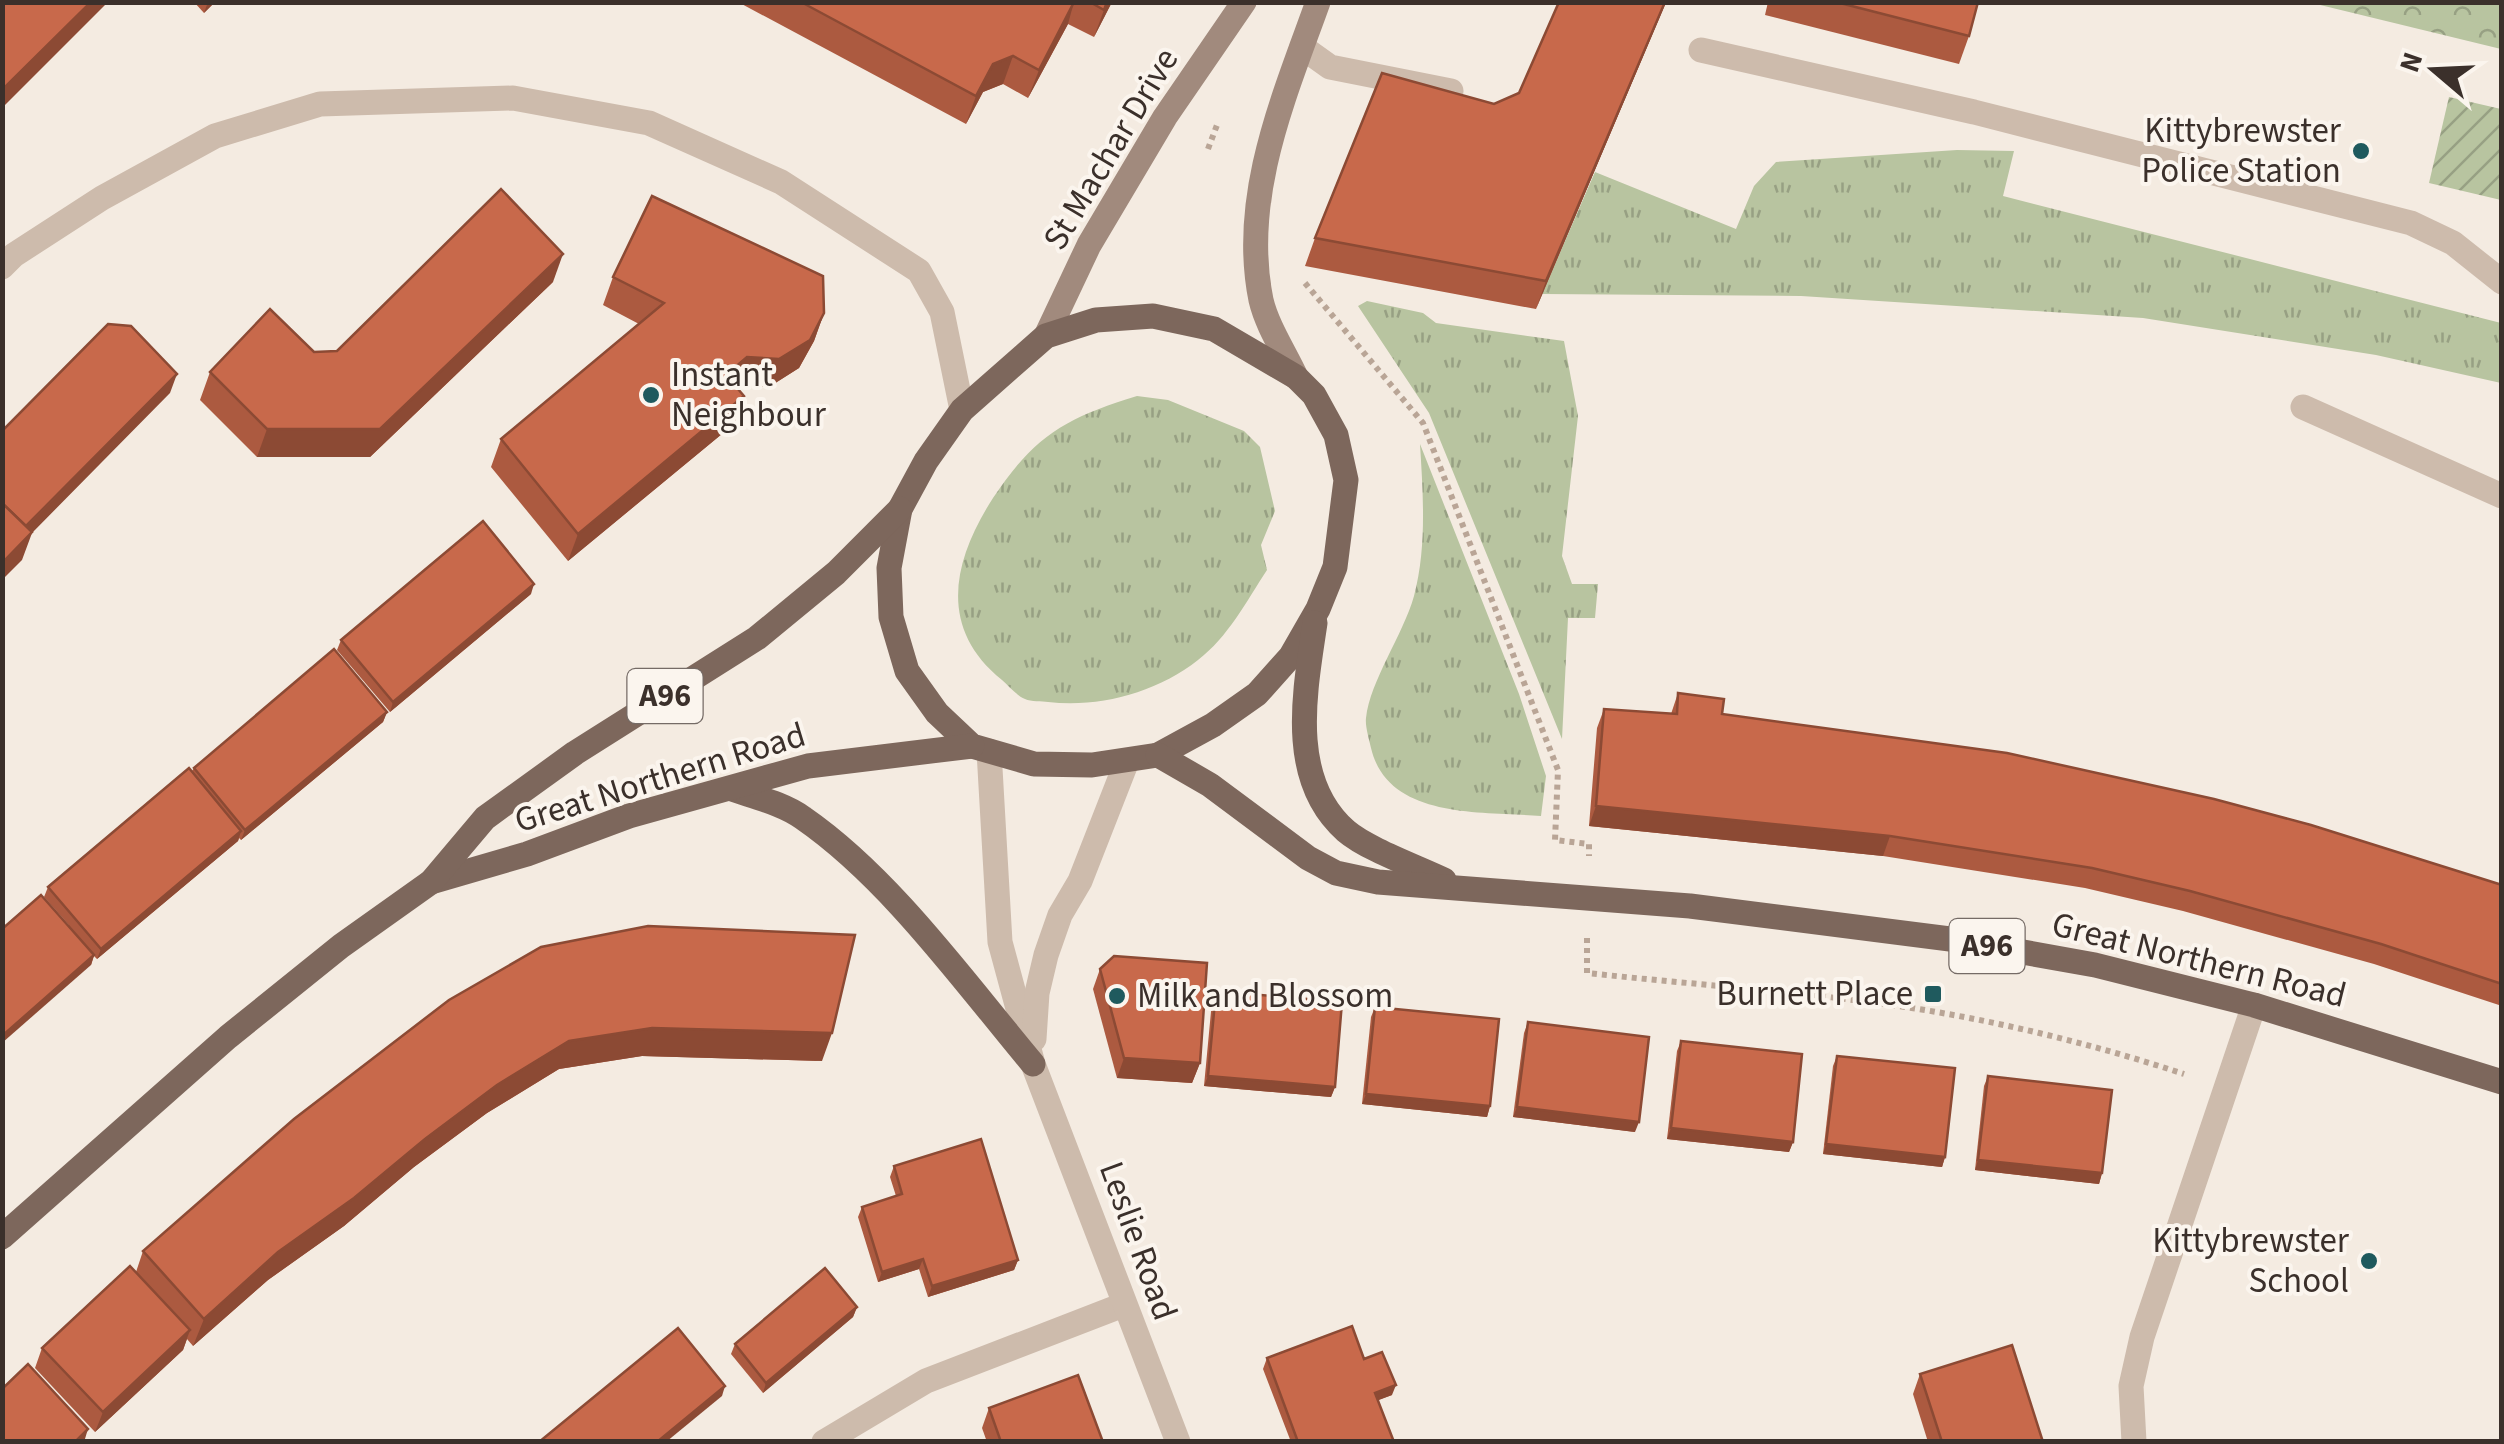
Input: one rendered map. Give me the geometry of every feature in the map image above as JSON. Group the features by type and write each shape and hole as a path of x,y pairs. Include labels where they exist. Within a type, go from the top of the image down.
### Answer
{"main road":[{"name":"St Machar Drive","path":"1046,336 1090,245 1166,116 1244,2"},
{"path":"1296,377 1262,303 1257,248 1259,197 1274,123 1318,2"},
{"name":"A96","path":"1153,316 1214,329 1296,377 1314,395 1336,435 1346,480 1335,566 1318,609 1291,656 1256,694 1213,725 1158,755 1092,765 1034,764 981,748 937,713 907,671 891,617 889,568 900,509 926,461 962,410 1046,336 1096,320 1153,316"},
{"name":"Great Northern Road","path":"2,1237 228,1038 341,946 431,882 485,818 575,754 757,638 836,574 900,509"},
{"name":"Great Northern Road","path":"1318,609 1302,702 1311,779 1329,814 1349,834 1457,887"},
{"name":"Great Northern Road","path":"431,882 528,854 629,816 808,766 981,748"},
{"name":"Great Northern Road","path":"1158,755 1210,784 1308,858 1336,873 1378,882 1690,906 1950,939 2095,964 2254,1006 2502,1082"},
{"path":"732,789 800,815 849,855 911,920 1033,1064"}],"street":[{"path":"1302,47 1330,67 1451,90"},
{"path":"1701,50 1974,112 2410,223 2453,243 2502,282"},
{"path":"2,267 102,198 214,136 320,104 514,98 648,122 781,182 919,271 942,312 962,410"},
{"path":"2303,407 2502,496"},
{"name":"Leslie Road","path":"981,748 1000,942 1033,1064 1178,1442"},
{"name":"Leslie Road","path":"1033,1064 1036,993 1046,955 1127,761"},
{"path":"2134,1442 2131,1386 2142,1337 2254,1006"},
{"path":"824,1442 926,1380 1123,1305"}],"path":[{"path":"1208,149 1223,110"},
{"path":"1302,280 1423,422 1558,770 1554,840 1589,844"},
{"path":"1586,974 1894,1006 2013,1028 2138,1058 2226,1088"}],"green space":[{"path":"2312,3 2501,3 2501,49"},
{"path":"2449,97 2501,109 2501,200 2429,183"},
{"path":"1957,150 2014,151 2003,196 2501,323 2501,383 2376,355 2143,318 1801,296 1542,294 1595,172 1736,229 1754,186 1776,162"},
{"path":"1367,301 1423,313 1436,323 1564,341 1578,416 1562,556 1572,584 1598,584 1595,618 1568,618 1562,739 1429,413 1358,306"},
{"path":"1137,396 1168,400 1244,431 1260,447 1275,511 1261,545 1267,570 1218,641 1182,672 1146,689 1107,700 1027,700 981,660 968,638 960,616 958,593 968,545 1008,476 1038,444 1071,421"},
{"path":"1420,444 1519,694 1546,776 1541,816 1466,811 1417,800 1396,788 1381,771 1371,748 1366,721 1369,704 1409,611 1421,559"}],"building":[{"path":"2,2 91,2 2,90"},
{"path":"801,2 1074,2 1039,70 1013,56 993,64 976,96"},
{"path":"1090,2 1107,2 1104,10"},
{"path":"1559,2 1665,2 1546,281 1315,238 1382,73 1494,104 1519,93"},
{"path":"1836,2 1978,2 1969,36"},
{"path":"501,189 563,254 380,429 267,429 210,372 270,309 314,352 337,351"},
{"name":"Instant Neighbour","path":"652,196 823,276 824,313 810,340 779,359 747,357 726,375 744,396 578,534 501,439 664,303 613,277"},
{"path":"108,324 131,326 177,374 26,526 2,503 2,431"},
{"path":"2,503 32,532 2,563"},
{"path":"483,521 534,584 393,702 341,640"},
{"path":"334,649 387,712 245,830 194,768"},
{"path":"1678,693 1724,699 1722,714 2007,753 2214,799 2502,885 2502,984 2381,944 2092,868 1890,836 1596,806 1604,709 1677,714"},
{"path":"189,768 241,831 101,949 48,887"},
{"path":"41,895 94,955 2,1036 2,929"},
{"path":"648,926 855,935 832,1033 652,1028 569,1041 497,1085 425,1139 354,1198 278,1252 204,1319 143,1251 294,1119 449,1000 541,947"},
{"path":"1114,956 1207,963 1200,1063 1124,1058 1100,969"},
{"path":"1216,991 1342,1002 1335,1087 1208,1076"},
{"path":"1375,1007 1499,1019 1490,1106 1366,1094"},
{"path":"1528,1022 1649,1037 1639,1122 1517,1107"},
{"path":"1681,1041 1802,1054 1793,1142 1671,1128"},
{"path":"1837,1056 1955,1068 1945,1157 1826,1144"},
{"path":"1988,1076 2112,1090 2102,1173 1978,1160"},
{"path":"981,1139 1018,1260 932,1286 923,1259 882,1272 862,1207 902,1194 894,1166"},
{"path":"130,1266 190,1330 103,1412 42,1348"},
{"path":"825,1268 857,1307 766,1383 735,1344"},
{"path":"1352,1326 1364,1359 1382,1352 1396,1385 1375,1393 1394,1442 1298,1442 1267,1358"},
{"path":"678,1328 725,1386 657,1442 539,1442"},
{"path":"2012,1345 2043,1442 1942,1442 1920,1374"},
{"path":"28,1364 88,1429 75,1442 2,1442 2,1389"},
{"path":"1078,1375 1103,1442 1001,1442 989,1408"}],"place":[{"name":"Kittybrewster Police Station","path":"2361,151"},
{"name":"Instant Neighbour","path":"651,395"},
{"name":"Burnett Place","path":"1933,994"},
{"name":"Milk and Blossom","path":"1117,996"},
{"name":"Kittybrewster School","path":"2369,1261"}]}
